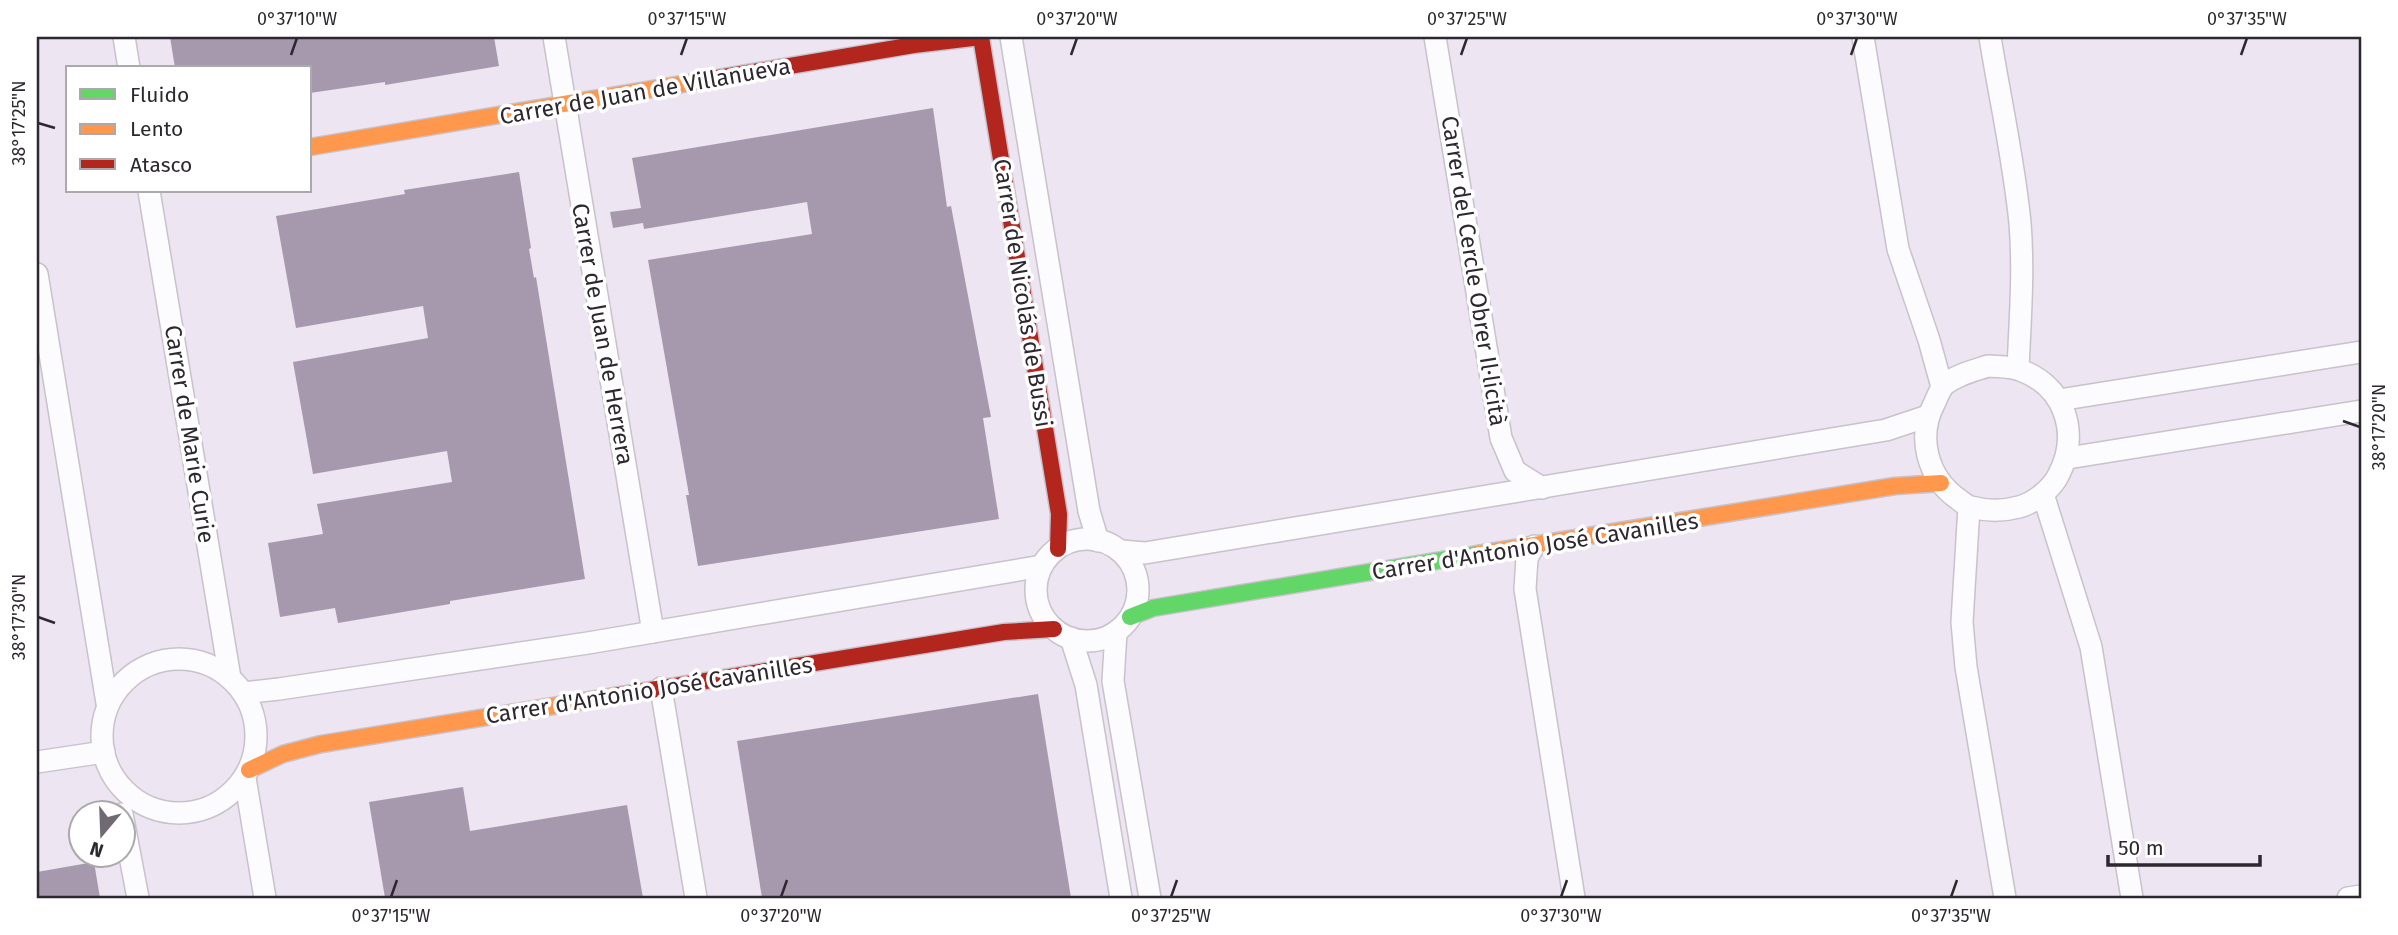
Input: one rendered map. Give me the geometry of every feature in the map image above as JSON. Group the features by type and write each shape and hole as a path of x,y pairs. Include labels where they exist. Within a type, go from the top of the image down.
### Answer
{"street":[{"path":"124,37 129,66"},
{"name":"Carrer de Juan de Herrera","path":"554,37 653,632"},
{"name":"Carrer de Juan de Villanueva","path":"312,147 981,37"},
{"name":"Carrer de Nicolás de Bussi","path":"981,37 1058,506 1058,549"},
{"name":"Carrer del Cercle Obrer Il·licità","path":"1435,37 1501,438 1515,471 1542,488"},
{"path":"1863,37 1898,249 1942,387"},
{"path":"1990,37 2011,154 2020,223 2022,271 2018,369"},
{"name":"Carrer de Nicolás de Bussi","path":"1018,42 1088,503 1098,541"},
{"name":"Carrer de Marie Curie","path":"149,192 237,685"},
{"path":"37,274 107,703 103,726 104,751 119,799"},
{"path":"2059,400 2361,352"},
{"path":"1988,366 2018,369 2040,379 2059,400 2070,429 2068,458 2056,482 2026,505 2006,510 1969,507 1950,493 1934,474 1925,448 1928,416 1942,387 1964,374 1988,366"},
{"path":"2068,458 2361,411"},
{"path":"1121,898 1086,685 1062,634 1041,612 1036,597 1042,566 1047,558 1065,544 1081,539 1104,542 1121,551 1145,553 1886,430 1928,416"},
{"name":"Carrer d'Antonio José Cavanilles","path":"1123,625 1153,608 1895,486 1941,483"},
{"path":"2043,494 2091,647 2132,898"},
{"path":"1969,507 1962,622 1966,667 2005,898"},
{"path":"1534,547 1527,558 1525,589 1574,898"},
{"path":"1062,634 1091,641 1110,636 1123,625 1136,607 1138,584 1133,568 1121,551"},
{"path":"237,685 279,689 653,632 1042,566"},
{"path":"1123,625 1113,681 1150,898"},
{"name":"Carrer d'Antonio José Cavanilles","path":"247,774 283,754 321,744 1004,632 1062,634"},
{"path":"107,703 137,672 155,663 194,661 214,667 237,685 252,711 257,731 256,751 247,774 228,797 206,809 180,814 155,809 133,797 115,779"},
{"path":"661,688 696,898"},
{"path":"37,762 104,751"},
{"path":"247,774 265,898"},
{"path":"133,869 138,898"},
{"path":"2348,898 2361,896"}],"building":[{"path":"170,37 494,37 499,66 385,85 385,82 312,93 312,66 175,66"},
{"path":"933,108 947,207 951,206 991,417 983,418 999,519 698,566 686,495 689,495 648,260 812,234 807,202 644,229 643,223 613,228 610,212 641,208 632,158"},
{"path":"519,172 531,248 529,249 534,278 536,277 585,579 338,623 335,608 280,617 268,543 323,534 317,504 452,482 447,451 313,474 293,362 428,338 423,306 296,328 276,216 405,194 404,190"},
{"path":"1038,694 1071,898 762,898 737,741"},
{"path":"463,787 470,831 627,805 643,898 385,898 369,802"},
{"path":"66,867 95,869 100,898 37,898 37,872"}],"traffic: fast":[{"path":"1130,617 1153,608 1478,554"}],"traffic: slow":[{"path":"312,147 694,82"},
{"path":"1478,554 1895,486 1941,483"},
{"path":"249,770 283,754 321,744 614,696"}],"traffic: jam":[{"path":"981,37 1059,514 1058,549"},
{"path":"694,82 914,45 981,37"},
{"path":"614,696 1004,632 1054,629"}]}
